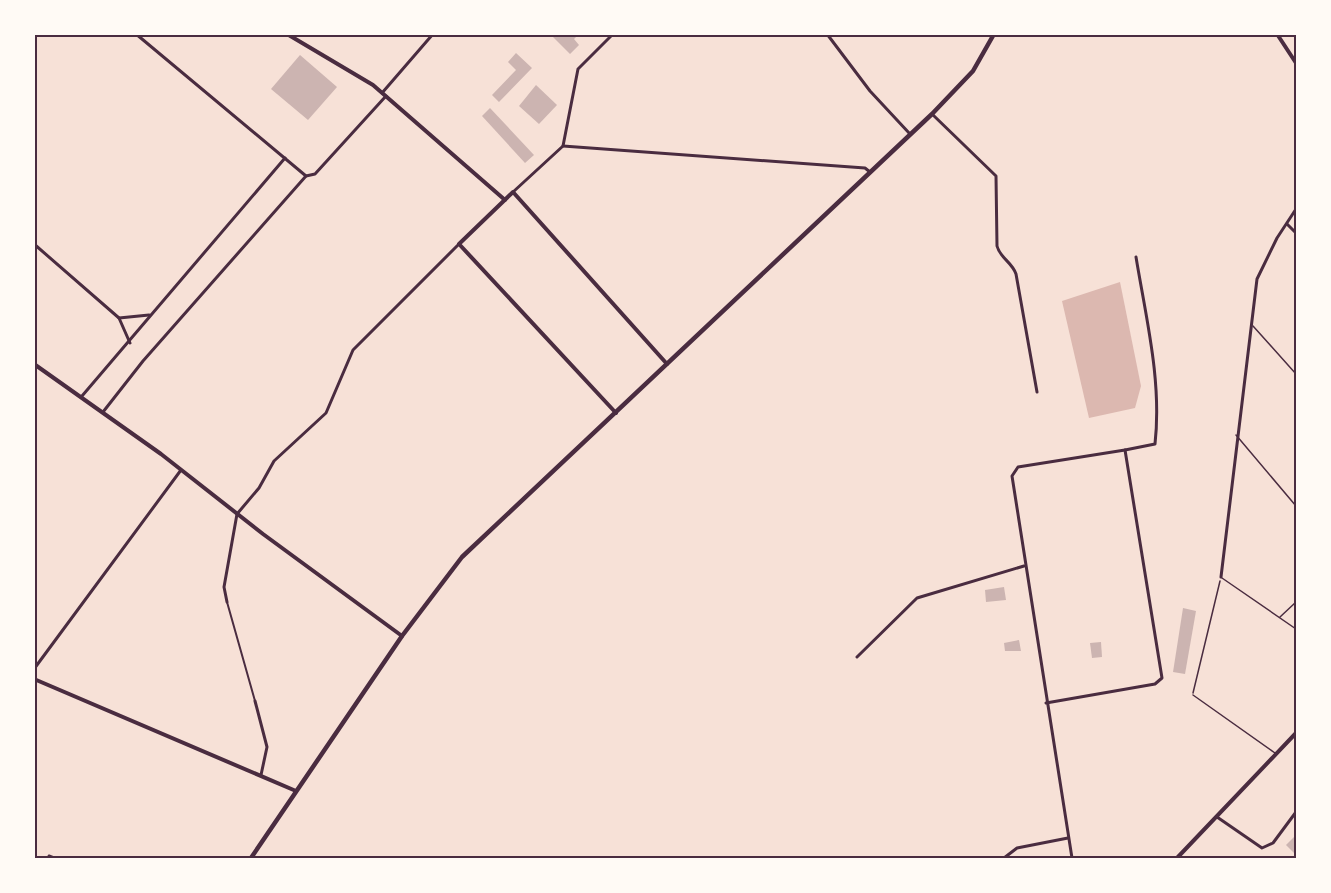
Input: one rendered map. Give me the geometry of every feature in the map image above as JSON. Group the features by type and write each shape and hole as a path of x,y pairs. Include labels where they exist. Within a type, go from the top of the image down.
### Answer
{"main road":[{"path":"251,858 402,636 462,557 932,114 973,71 994,34"}],"street":[{"path":"136,34 306,176"},
{"path":"287,34 384,94 505,200"},
{"path":"103,412 143,361 306,176 315,174 433,34"},
{"path":"261,775 267,747 224,586 237,513 259,488 274,462 326,412 353,350 459,244 563,146 578,69 613,34"},
{"path":"827,34 870,91 910,134"},
{"path":"1278,34 1296,63"},
{"path":"932,114 996,176 997,246 999,253 1014,268 1016,274 1037,392"},
{"path":"563,146 830,165 865,168 870,172"},
{"path":"82,396 130,343 150,315 285,158"},
{"path":"513,192 668,365"},
{"path":"1221,577 1236,435 1257,279 1277,238 1296,209"},
{"path":"1287,224 1296,233"},
{"path":"34,244 118,318 130,343"},
{"path":"459,244 616,413"},
{"path":"1072,858 1024,566 1012,476 1018,467 1155,444 1158,415 1153,363 1136,256"},
{"path":"118,318 150,315"},
{"path":"34,364 82,396 402,636"},
{"path":"34,371 42,370"},
{"path":"1046,703 1155,684 1162,678 1125,450"},
{"path":"34,669 181,470"},
{"path":"857,657 917,597 1024,566"},
{"path":"34,679 296,791"},
{"path":"1177,858 1296,733"},
{"path":"1217,817 1262,848 1273,843 1296,812"},
{"path":"1004,858 1017,848 1068,838"},
{"path":"50,856 54,858"}],"lane":[{"path":"1251,323 1296,374"},
{"path":"1236,435 1296,506"},
{"path":"1221,577 1296,629"},
{"path":"1280,617 1296,602"},
{"path":"1193,695 1276,754"}],"path":[{"path":"1193,695 1221,577"}],"shaded area":[{"path":"1120,282 1141,386 1135,408 1089,418 1062,301"}],"building":[{"path":"550,34 579,34 574,39 579,45 570,54"},
{"path":"516,53 532,68 499,102 492,95 516,70 508,62"},
{"path":"300,55 337,87 308,120 271,89"},
{"path":"536,85 557,105 539,124 519,106"},
{"path":"490,108 534,155 525,163 482,116"},
{"path":"1004,587 1006,600 986,602 985,590"},
{"path":"1183,608 1196,611 1185,674 1173,672"},
{"path":"1019,640 1021,651 1005,651 1004,643"},
{"path":"1101,642 1102,657 1092,658 1090,643"},
{"path":"1296,835 1296,855 1286,845"}]}
